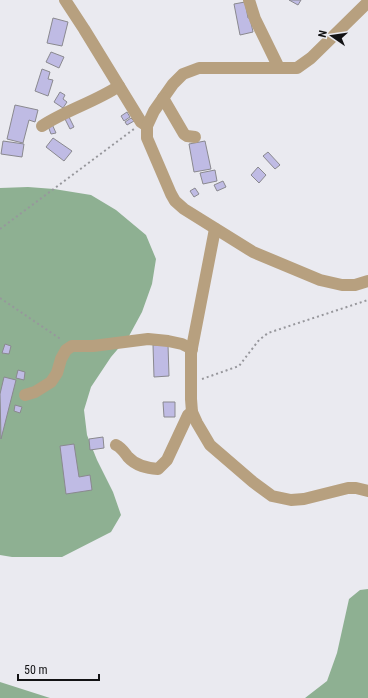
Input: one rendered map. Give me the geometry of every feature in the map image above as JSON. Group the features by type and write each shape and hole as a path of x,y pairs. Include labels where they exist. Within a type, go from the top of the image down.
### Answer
{"street":[{"path":"65,0 144,124 147,138 175,201 184,209 253,252 320,280 342,285 355,285 368,281"},
{"path":"249,0 255,19 279,68"},
{"path":"144,124 177,79 188,71 199,68 294,68 311,58 368,2"},
{"path":"42,126 66,112 107,94 119,86"},
{"path":"163,98 184,134 195,137"},
{"path":"215,229 192,349 190,383 192,412 197,423 210,445 252,482 272,496 291,500 304,499 348,488 368,491"},
{"path":"25,395 35,392 51,382 57,373 61,359 66,350 72,346 93,346 148,339 182,344 192,349"},
{"path":"116,445 121,448 134,462 143,467 158,469 167,460 188,415 192,412"}],"path":[{"path":"0,229 144,124"},
{"path":"0,298 72,346"},
{"path":"190,383 240,366 259,340 268,333 368,300"}],"green space":[{"path":"28,187 54,189 91,195 116,210 146,235 156,259 152,284 142,312 129,336 111,357 91,387 84,410 87,435 97,460 113,492 121,515 111,532 62,557 12,557 0,555 0,188"},
{"path":"368,589 368,698 305,698 327,681 337,653 349,599 360,590"},
{"path":"0,682 50,698 0,698"}],"building":[{"path":"289,0 301,0 298,5"},
{"path":"245,2 248,18 250,18 253,32 240,35 234,4"},
{"path":"53,18 68,22 62,46 47,43"},
{"path":"51,52 64,57 59,68 46,62"},
{"path":"42,69 50,72 48,79 53,80 48,96 35,91"},
{"path":"60,92 65,95 63,99 67,102 63,108 54,102"},
{"path":"15,105 38,110 35,122 29,120 23,143 7,139"},
{"path":"127,112 130,117 124,121 121,116"},
{"path":"68,115 74,127 70,129 64,117"},
{"path":"131,118 134,121 127,125 125,122"},
{"path":"52,124 56,133 51,134 48,126"},
{"path":"53,138 72,151 64,161 46,147"},
{"path":"3,141 24,144 22,157 1,154"},
{"path":"205,141 211,169 194,172 189,144"},
{"path":"268,152 280,165 275,169 263,156"},
{"path":"258,167 266,175 259,183 251,175"},
{"path":"215,170 217,181 203,184 200,173"},
{"path":"223,181 226,187 217,191 214,185"},
{"path":"195,188 199,194 194,197 190,191"},
{"path":"5,344 11,346 9,354 2,353"},
{"path":"153,345 168,345 169,376 154,377"},
{"path":"18,370 25,372 24,380 16,378"},
{"path":"4,377 16,380 1,439 0,394"},
{"path":"163,402 175,402 175,417 164,417"},
{"path":"15,405 22,407 20,413 14,411"},
{"path":"103,437 104,448 90,450 89,439"},
{"path":"74,444 79,477 90,475 92,490 66,494 60,446"}]}
